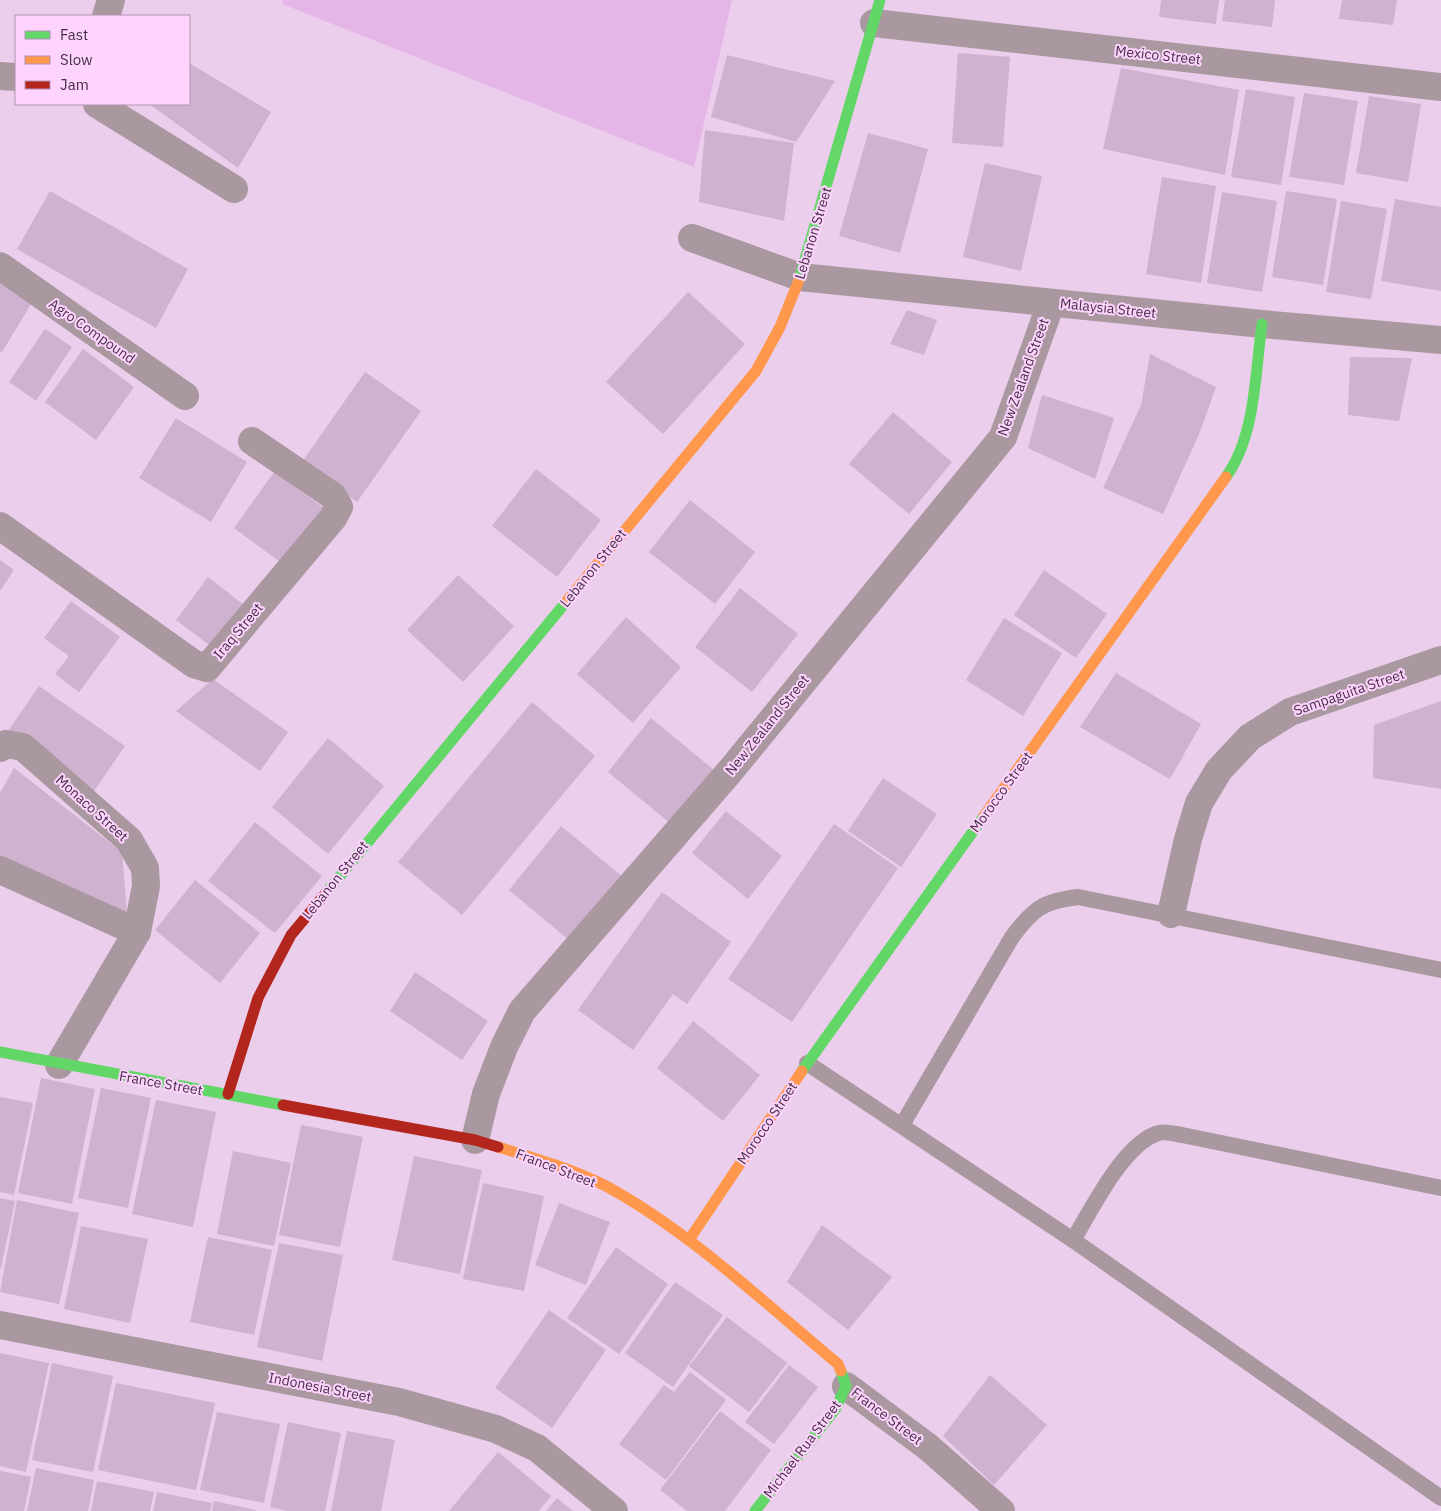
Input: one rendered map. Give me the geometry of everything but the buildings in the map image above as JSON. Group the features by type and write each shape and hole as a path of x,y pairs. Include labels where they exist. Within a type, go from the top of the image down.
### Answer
{"street":[{"path":"106,15 111,0"},
{"name":"Mexico Street","path":"877,12 1441,87"},
{"name":"Lebanon Street","path":"228,1094 258,998 290,935 756,370 780,327 800,277 877,12"},
{"path":"0,76 15,77"},
{"path":"99,105 234,189"},
{"name":"Malaysia Street","path":"692,238 800,277 1262,324 1441,340"},
{"name":"Agro Compound","path":"0,266 185,396"},
{"name":"New Zealand Street","path":"475,1140 486,1094 504,1047 522,1011 731,770 1004,437 1051,302"},
{"name":"Morocco Street","path":"689,1240 807,1063 1232,468 1248,427 1262,324"},
{"name":"Iraq Street","path":"0,526 194,664 207,668 327,525 339,507 333,496 252,442"},
{"name":"Sampaguita Street","path":"1171,914 1188,840 1199,803 1219,770 1250,737 1290,712 1441,660"},
{"name":"Monaco Street","path":"0,748 6,744 23,747 129,840 145,868 146,886 137,932 59,1065"},
{"path":"0,870 137,932"},
{"name":"France Street","path":"0,1052 59,1065 475,1140 539,1160 604,1186 689,1240 838,1364 846,1386 928,1447 1001,1511"},
{"name":"Indonesia Street","path":"0,1326 399,1402 496,1429 537,1448 614,1511"},
{"name":"Michael Rua Street","path":"755,1511 836,1408 846,1386"}],"lane":[{"path":"902,1125 1012,936 1028,916 1054,900 1078,897 1171,914 1441,970"},
{"path":"807,1063 1072,1240 1441,1498"},
{"path":"1072,1240 1124,1158 1138,1145 1159,1132 1182,1135 1441,1188"}],"shaded area":[{"path":"283,0 732,0 694,167 282,4"}],"traffic: fast":[{"path":"799,280 880,0"},
{"path":"1226,477 1236,460 1249,423 1262,324"},
{"path":"326,893 566,602"},
{"path":"802,1071 984,816"},
{"path":"0,1052 283,1105"},
{"path":"755,1511 836,1408 846,1386 841,1371"}],"traffic: slow":[{"path":"566,602 756,371 780,327 799,280"},
{"path":"984,816 1226,477"},
{"path":"689,1240 802,1071"},
{"path":"498,1147 580,1174 637,1204 667,1224 726,1269 838,1364 841,1371"}],"traffic: jam":[{"path":"228,1094 258,998 291,935 326,893"},
{"path":"283,1105 475,1140 498,1147"}]}
